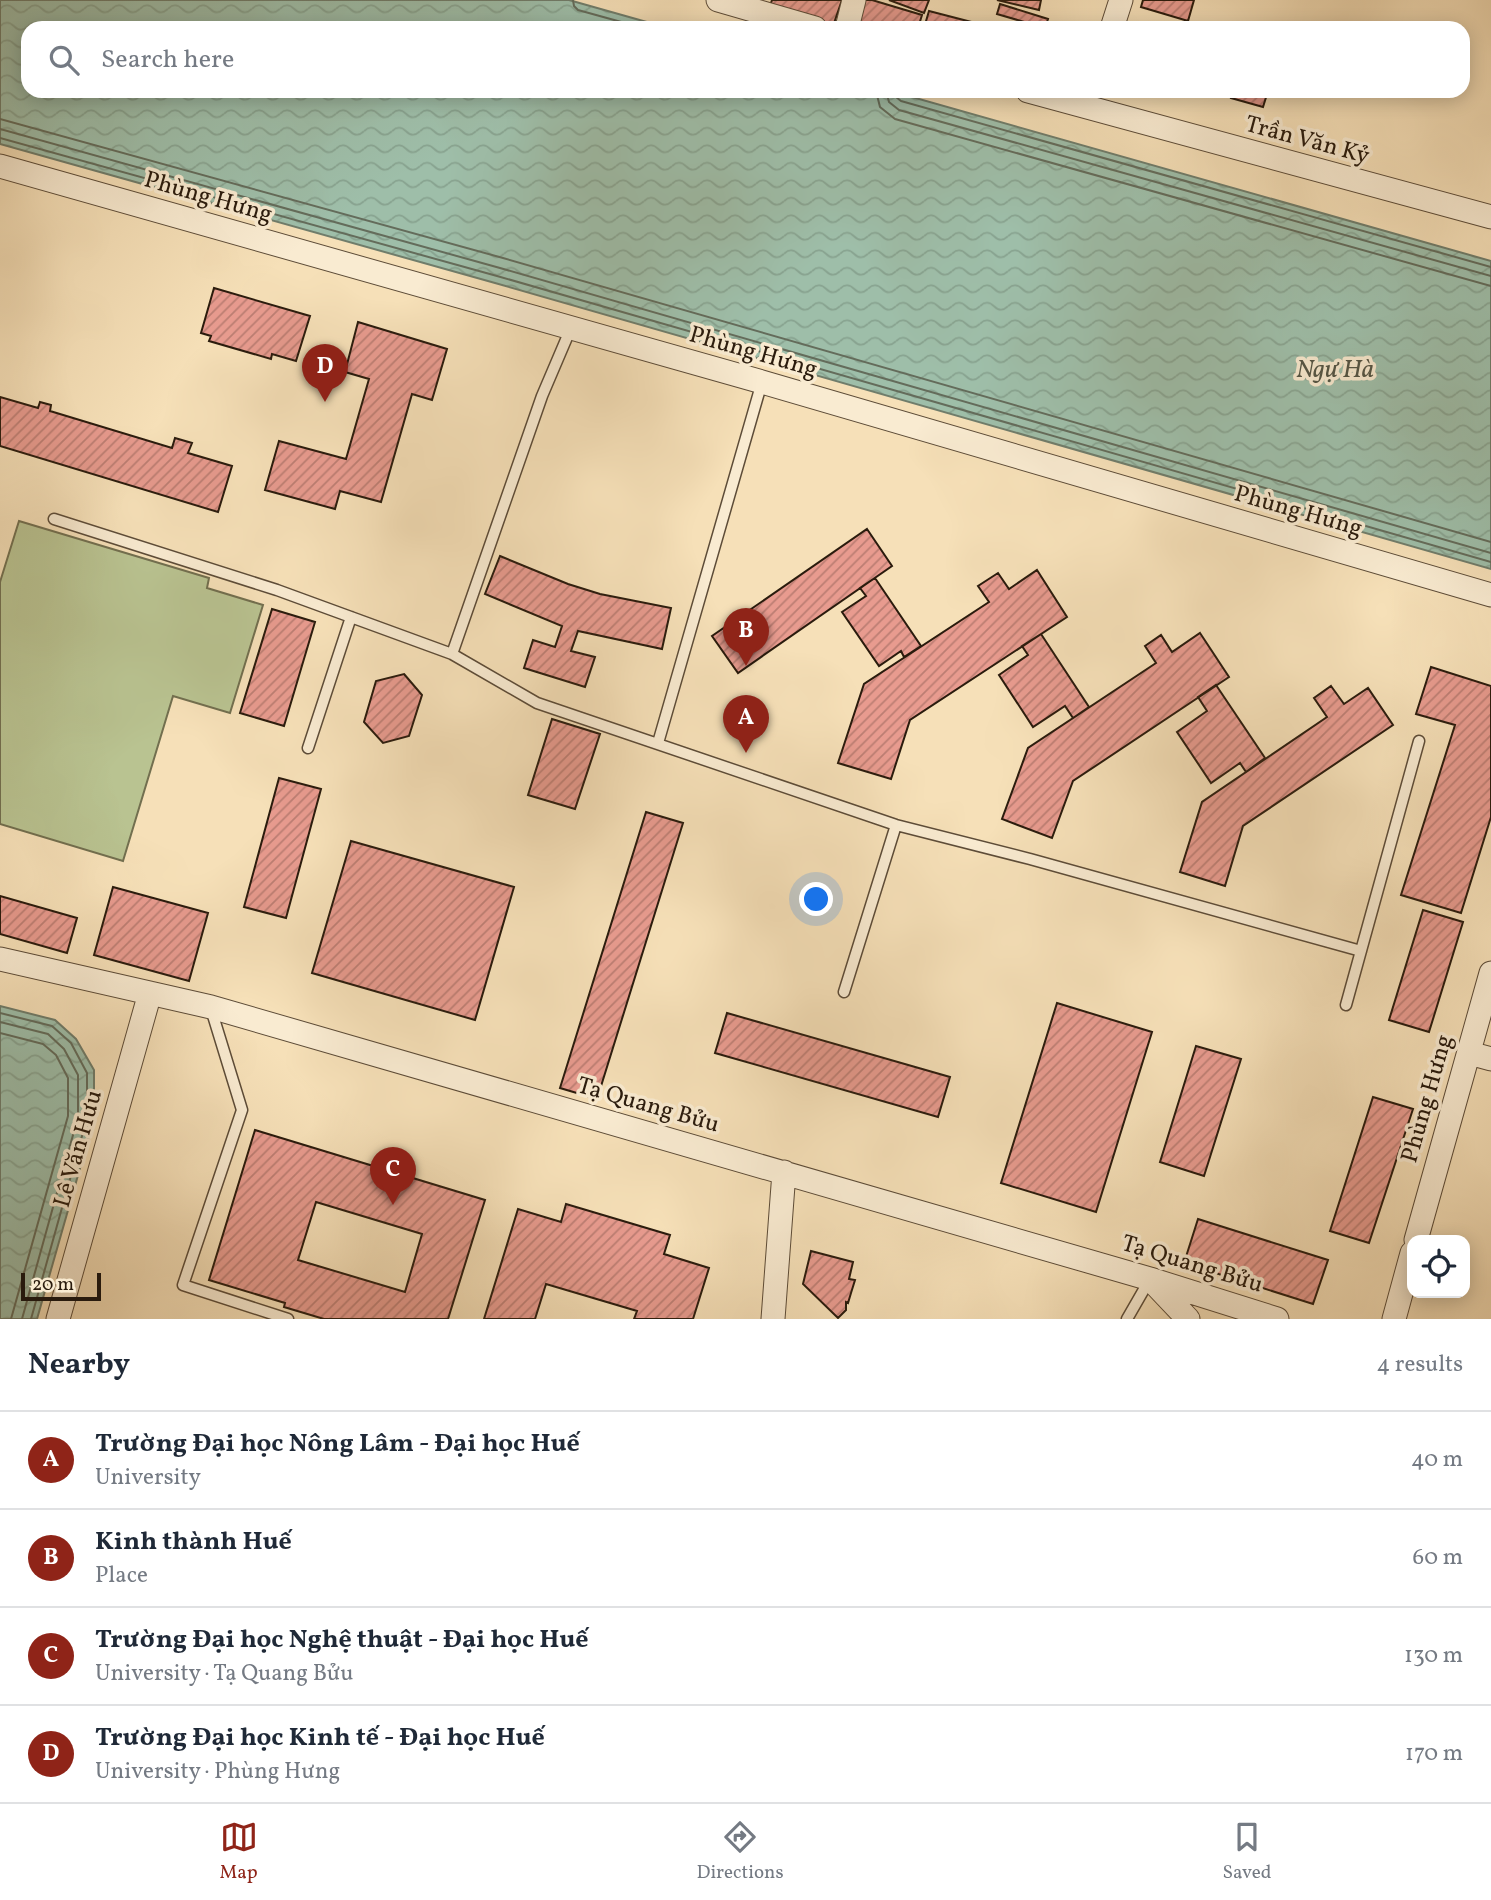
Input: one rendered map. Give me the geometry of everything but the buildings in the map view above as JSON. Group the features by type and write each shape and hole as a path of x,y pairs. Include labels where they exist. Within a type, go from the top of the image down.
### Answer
{"street":[{"path":"718,0 791,21"},
{"path":"849,21 854,0"},
{"path":"1114,21 1121,0"},
{"name":"Trần Văn Kỷ","path":"1090,100 1491,217"},
{"name":"Phùng Hưng","path":"1,169 762,382 1491,595"},
{"name":"Tạ Quang Bửu","path":"0,958 211,1007 1150,1279 1277,1319"},
{"name":"Phùng Hưng","path":"1417,1235 1491,973"},
{"name":"Lê Văn Hưu","path":"58,1319 150,993"},
{"path":"1469,1053 1491,1059"},
{"path":"773,1319 784,1172"},
{"path":"1394,1319 1407,1271"},
{"path":"1150,1279 1188,1319"}],"lane":[{"path":"452,654 542,396 571,328"},
{"path":"658,743 762,382"},
{"path":"54,519 277,590 452,654 537,703 896,825 1030,859 1361,951"},
{"path":"308,748 351,617"},
{"path":"1346,1005 1419,741"},
{"path":"844,992 896,825"},
{"path":"211,1007 242,1110 183,1285 288,1319"},
{"path":"1127,1319 1150,1279"}],"shaded area":[{"path":"19,521 209,578 207,588 263,605 230,713 173,696 123,861 0,824 0,582"}],"water":[{"name":"Ngự Hà","path":"0,0 569,0 643,21 21,21 21,98 916,98 1491,261 1491,569 495,283 0,144"},
{"path":"0,1006 55,1020 76,1039 94,1070 94,1119 37,1319 0,1319"}],"place":[{"name":"Trường Đại học Kinh tế - Đại học Huế","path":"325,402"},
{"name":"Kinh thành Huế","path":"746,666"},
{"name":"Trường Đại học Nông Lâm - Đại học Huế","path":"746,753"},
{"name":"Trường Đại học Nghệ thuật - Đại học Huế","path":"393,1205"}]}
